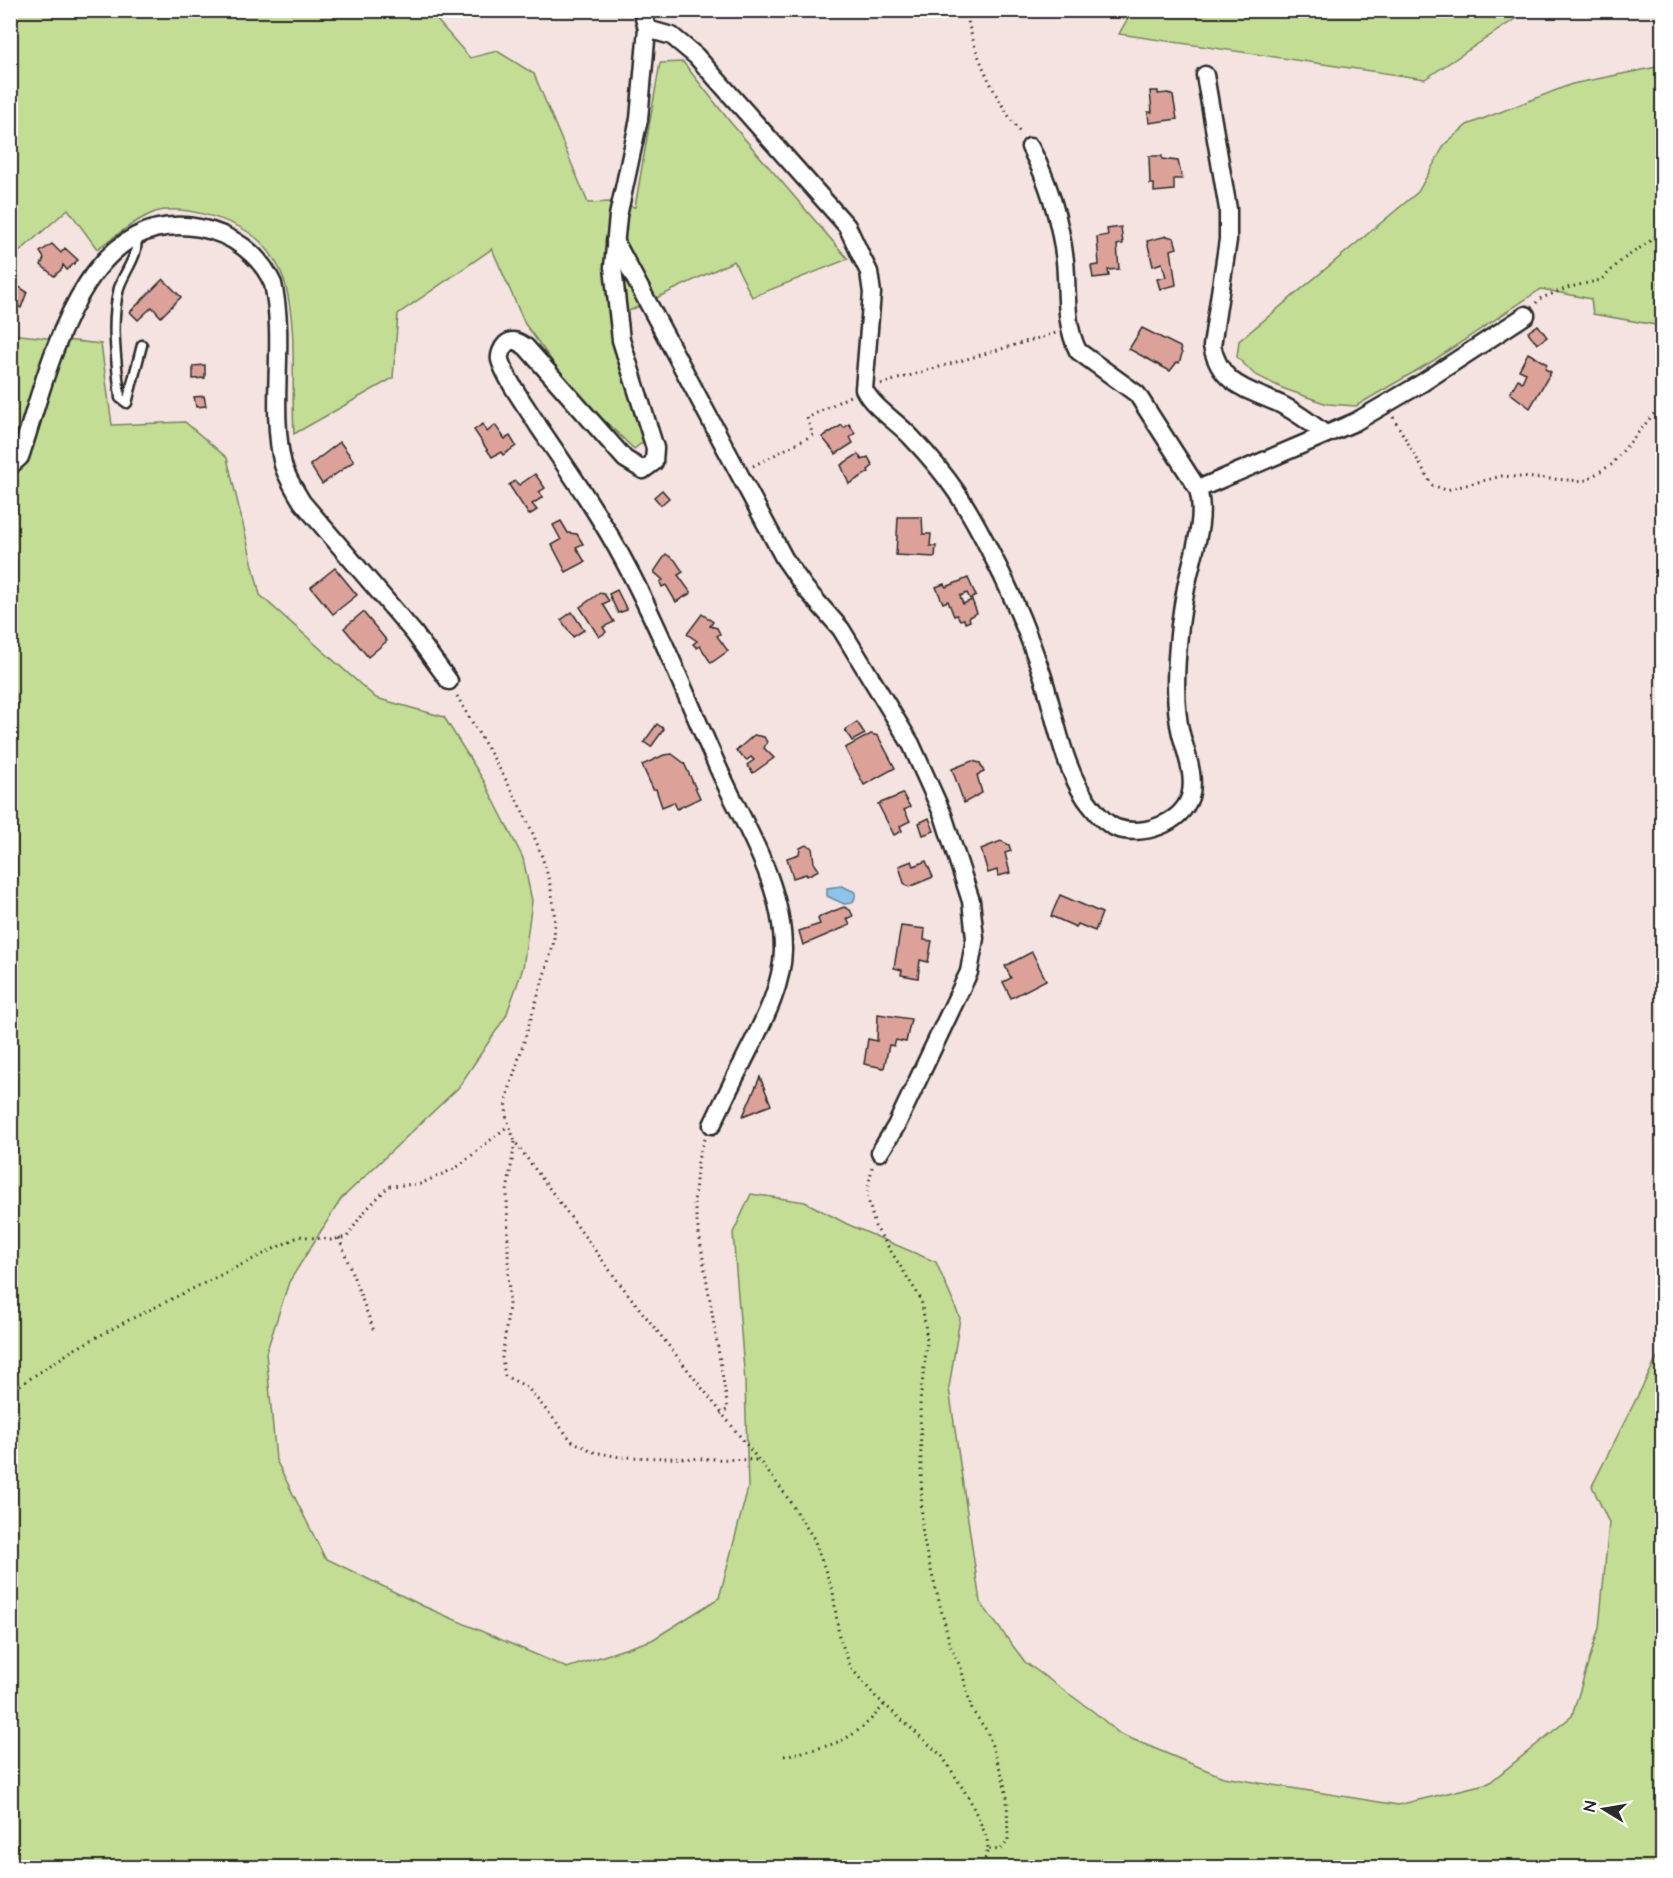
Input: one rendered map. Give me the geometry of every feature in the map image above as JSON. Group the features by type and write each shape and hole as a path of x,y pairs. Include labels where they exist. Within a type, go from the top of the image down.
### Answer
{"street":[{"path":"642,10 647,29 639,119 615,241 613,267 621,340 654,448 655,459 651,466 638,468 625,459 526,346 518,341 509,341 503,346 500,359 537,424 592,505 624,562 691,702 717,765 754,838 771,883 783,949 777,986 770,1007 712,1125"},
{"path":"647,29 672,36 696,57 847,226 871,282 864,389 925,452 961,495 992,554 1023,623 1076,780 1089,804 1116,828 1141,830 1162,825 1180,812 1190,796 1190,773 1177,717 1175,691 1185,591 1202,509 1198,489 1137,394 1078,351 1069,329 1059,226 1047,179 1030,147"},
{"path":"1205,75 1228,208 1228,240 1212,346 1215,361 1230,381 1303,416 1325,434"},
{"path":"10,466 20,457 55,347 72,309 99,269 135,236 150,229 175,225 211,230 237,243 267,270 276,295 279,422 283,464 290,482 302,502 414,633 449,681"},
{"path":"615,241 738,474 790,567 841,629 911,744 943,815 971,901 975,938 969,972 896,1126 880,1152"},
{"path":"1198,489 1386,405 1526,315"}],"lane":[{"path":"135,236 137,247 120,284 114,316 120,398 127,403 142,345"}],"path":[{"path":"966,10 974,44 1002,107 1030,147"},
{"path":"1526,315 1539,299 1570,287 1601,280 1622,260 1662,233"},
{"path":"738,474 813,435 807,418 864,389 1069,329"},
{"path":"1386,405 1432,485 1446,489 1502,476 1584,481 1611,465 1662,404"},
{"path":"449,681 530,830 543,861 554,904 556,926 553,946 507,1098 508,1126 515,1142 617,1280 758,1460 814,1539 833,1592 839,1636 847,1658 857,1675 884,1705 942,1756 970,1800 985,1830 988,1849 982,1868"},
{"path":"712,1125 698,1159 694,1204 728,1409 721,1414"},
{"path":"10,1392 83,1344 273,1248 300,1236 347,1237 363,1213 390,1186 420,1184 456,1168 508,1126"},
{"path":"515,1142 507,1192 509,1306 502,1358 505,1376 527,1387 572,1441 594,1452 621,1457 758,1460"},
{"path":"880,1152 868,1184 869,1210 875,1226 921,1299 926,1323 927,1342 920,1402 923,1469 922,1527 926,1551 951,1648 961,1668 972,1710 987,1731 1007,1797 1008,1841 1000,1850 988,1849"},
{"path":"339,1238 374,1331"},
{"path":"784,1756 845,1740 866,1726 884,1705"}],"green space":[{"path":"11,10 429,11 470,58 497,51 534,74 588,203 611,202 635,207 660,63 683,62 731,123 848,259 752,297 734,261 610,320 614,349 643,442 634,449 574,391 525,324 492,249 398,314 393,378 294,434 293,339 285,283 269,252 260,241 246,231 207,215 166,210 140,219 97,249 68,209 11,259"},
{"path":"1132,11 1527,11 1425,79 1119,34"},
{"path":"1662,66 1662,326 1593,314 1591,299 1541,289 1431,362 1356,406 1327,404 1282,388 1254,374 1237,357 1239,341 1418,192 1445,144 1467,125 1572,84"},
{"path":"11,334 101,344 112,425 185,422 227,458 260,595 376,698 444,717 484,781 523,858 532,901 523,968 506,1016 458,1088 341,1199 289,1282 266,1353 276,1460 325,1558 423,1606 567,1668 652,1640 719,1598 748,1488 745,1382 733,1233 751,1194 805,1202 847,1224 936,1262 960,1318 949,1388 980,1602 1025,1662 1094,1712 1120,1734 1223,1777 1398,1805 1489,1783 1572,1716 1599,1628 1609,1523 1592,1486 1662,1348 1662,1867 11,1868"}],"water":[{"path":"842,886 855,892 852,903 844,904 827,896 827,888"}],"building":[{"path":"1150,91 1158,91 1158,94 1168,93 1173,96 1177,119 1149,123 1148,112 1152,112"},
{"path":"1149,156 1162,156 1162,159 1178,161 1182,179 1174,179 1174,190 1154,192 1154,184 1150,184"},
{"path":"1121,227 1123,244 1117,245 1119,269 1108,270 1109,276 1093,278 1091,266 1099,265 1097,237 1108,235 1107,229"},
{"path":"1167,236 1174,238 1177,248 1171,250 1176,285 1160,289 1157,279 1166,277 1162,263 1153,266 1147,241"},
{"path":"52,244 61,253 65,248 78,260 67,270 63,265 54,276 41,265 44,258 40,252"},
{"path":"163,279 181,297 161,317 152,307 138,320 130,312"},
{"path":"10,281 27,292 21,308 10,302"},
{"path":"1538,325 1547,337 1537,344 1528,332"},
{"path":"1142,328 1180,347 1182,354 1179,363 1177,362 1170,371 1129,349"},
{"path":"1528,353 1547,364 1545,369 1551,372 1530,408 1510,393 1518,379 1522,382 1526,373 1519,370"},
{"path":"205,365 205,378 193,379 193,366"},
{"path":"204,396 206,406 196,407 194,397"},
{"path":"483,424 487,432 495,425 505,439 510,436 516,446 503,455 501,452 492,457 474,430"},
{"path":"849,424 855,433 850,437 853,443 836,454 822,437 842,425 844,428"},
{"path":"340,442 354,461 322,484 310,465"},
{"path":"858,454 862,460 868,457 873,466 868,470 869,472 849,484 841,465"},
{"path":"535,474 545,488 539,492 543,497 532,504 537,510 529,515 509,485 515,481 519,485"},
{"path":"662,490 669,498 661,505 654,497"},
{"path":"898,517 922,517 923,534 931,534 930,546 936,546 935,557 896,555"},
{"path":"561,521 568,533 577,534 583,544 576,547 585,562 566,572 552,545 561,540 553,525"},
{"path":"666,554 675,560 683,572 678,575 691,593 676,602 666,585 662,587 660,582 663,580 654,572"},
{"path":"335,568 357,595 333,614 311,587"},
{"path":"968,578 976,596 970,599 967,593 960,596 963,604 972,600 977,613 969,617 970,621 965,623 964,619 960,620 957,615 954,616 948,601 943,603 936,587 944,584 946,587"},
{"path":"617,590 627,610 618,613 609,594"},
{"path":"600,593 604,594 609,601 603,604 614,622 603,627 606,632 599,637 580,607"},
{"path":"363,612 387,641 368,657 344,628"},
{"path":"572,612 584,630 573,637 561,620"},
{"path":"702,614 713,622 710,626 717,628 720,634 717,636 728,651 711,663 700,646 697,648 693,644 697,641 687,634"},
{"path":"857,722 865,734 852,741 845,730"},
{"path":"657,724 664,729 651,747 644,742"},
{"path":"871,734 878,736 895,768 864,785 845,748"},
{"path":"754,735 764,737 767,742 764,748 774,758 753,773 747,765 754,760 751,757 747,760 736,751"},
{"path":"672,754 684,763 700,798 677,809 674,802 662,807 656,789 653,789 642,765 664,755"},
{"path":"972,761 980,763 984,772 977,775 982,793 964,803 952,769"},
{"path":"903,794 910,807 904,810 910,821 900,826 902,831 894,835 878,804"},
{"path":"929,818 934,831 923,835 919,823"},
{"path":"1001,841 1009,845 1011,851 1005,853 1010,873 998,876 997,870 988,873 981,849"},
{"path":"806,845 812,847 814,863 819,870 807,876 806,874 793,878 787,858 799,854 800,848"},
{"path":"912,861 914,866 926,861 933,877 909,887 904,883 899,866"},
{"path":"1060,895 1102,913 1095,931 1078,924 1076,927 1051,916"},
{"path":"844,907 850,910 853,916 847,919 850,925 803,945 799,931 820,924 818,919 821,916"},
{"path":"901,926 925,929 924,940 932,941 928,962 920,960 918,978 901,975 902,970 894,968"},
{"path":"1032,952 1046,980 1011,998 1003,982 1011,978 1005,966"},
{"path":"878,1014 911,1019 906,1042 896,1040 894,1046 889,1045 884,1068 864,1064 868,1039 877,1041"},
{"path":"760,1077 771,1105 743,1116"}]}
